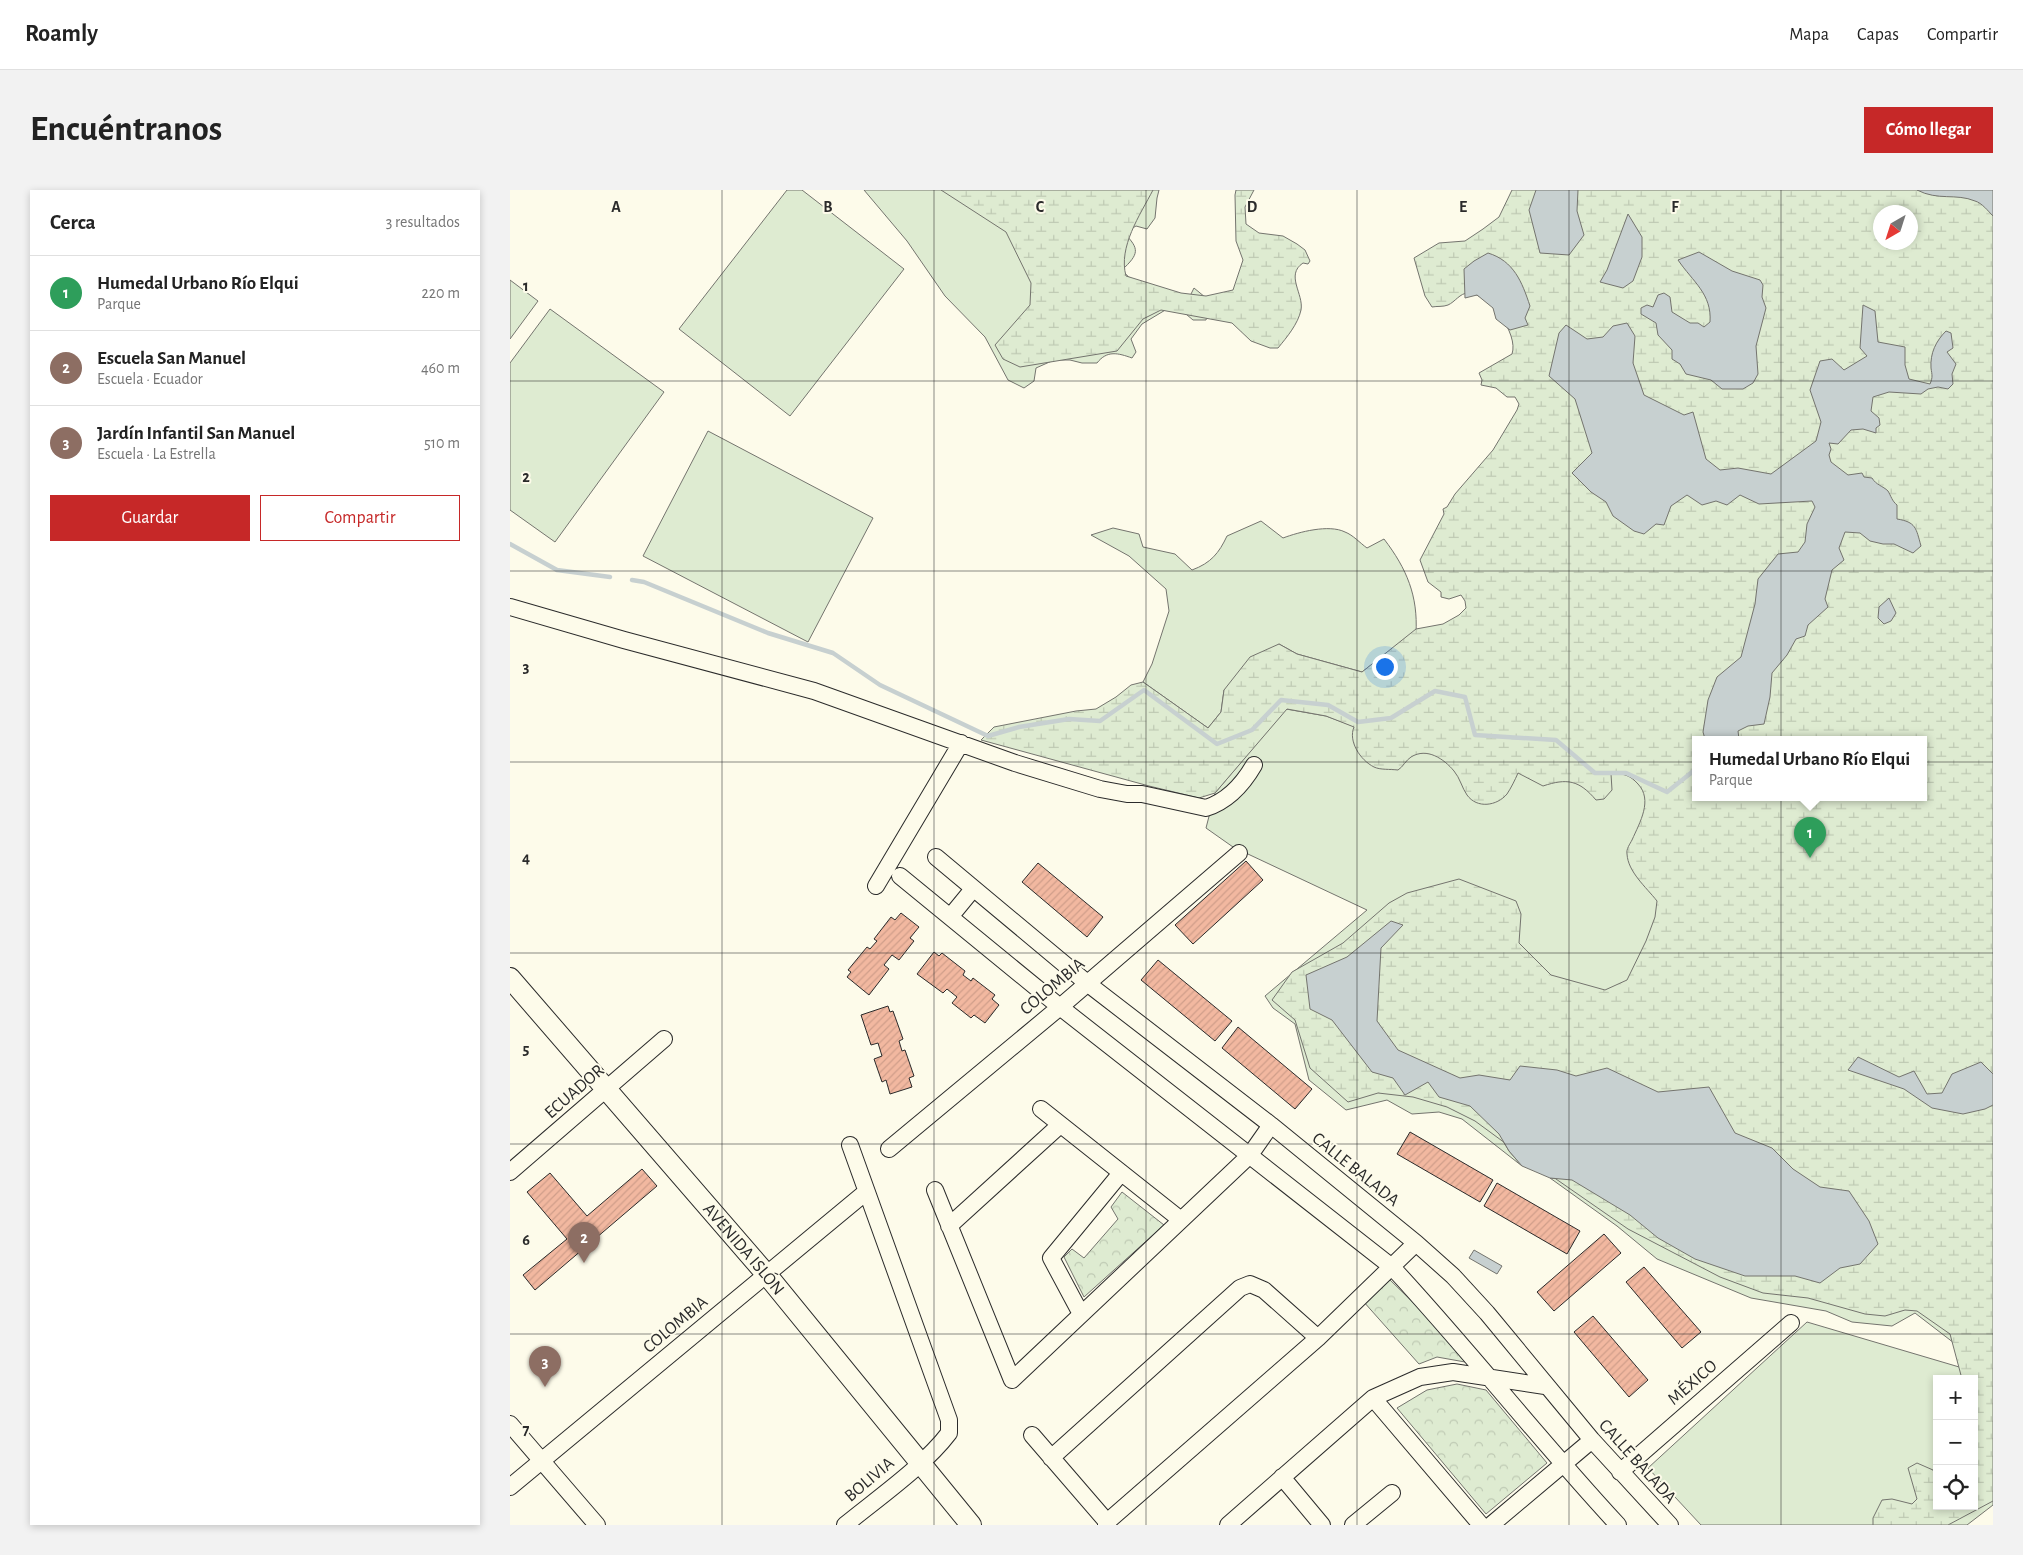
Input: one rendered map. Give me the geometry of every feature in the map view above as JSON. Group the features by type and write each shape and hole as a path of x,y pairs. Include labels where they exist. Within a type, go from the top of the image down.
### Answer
{"main road":[{"name":"AVENIDA ISLÓN","path":"510,978 767,1275 971,1525"}],"street":[{"path":"510,607 633,643 814,691 1016,763 1100,789 1127,794 1142,794 1206,808 1216,805 1232,794 1254,765"},
{"path":"876,886 961,743"},
{"name":"COLOMBIA","path":"889,1148 1060,1007 1239,853"},
{"name":"CALLE BALADA","path":"936,857 1087,983 1271,1125 1416,1243 1453,1276 1487,1313 1545,1386 1592,1440 1670,1525"},
{"path":"900,876 1060,1007 1392,1267 1618,1525"},
{"path":"950,918 974,889"},
{"name":"ECUADOR","path":"510,1172 664,1039"},
{"path":"1041,1109 1181,1220"},
{"path":"949,1226 1060,1125"},
{"path":"935,1190 1012,1380 1250,1155 1271,1125"},
{"name":"BOLIVIA","path":"845,1525 941,1444 949,1433 949,1420 850,1145"},
{"path":"1082,1314 1051,1258 1121,1173"},
{"name":"COLOMBIA","path":"510,1487 866,1192"},
{"path":"1032,1434 1107,1524 1318,1338 1416,1243"},
{"path":"1051,1458 1240,1288 1250,1284 1264,1290 1318,1338"},
{"name":"MÉXICO","path":"1620,1472 1791,1323"},
{"path":"1228,1525 1373,1398 1420,1378 1453,1372 1545,1386"},
{"path":"1373,1398 1481,1525"},
{"path":"510,1424 596,1525"},
{"path":"1491,1525 1592,1440"},
{"path":"1282,1477 1322,1525"},
{"path":"1353,1525 1392,1493"}],"green space":[{"path":"787,190 802,190 904,269 790,416 679,329"},
{"path":"864,190 1159,190 1155,218 1147,229 1136,226 1124,233 1133,243 1135,252 1132,260 1122,270 1144,286 1188,300 1194,288 1211,302 1206,320 1193,320 1180,309 1167,309 1142,324 1131,339 1136,352 1132,358 1109,354 1097,363 1054,360 1036,368 1034,381 1024,388 1008,380 985,337 945,296 907,241"},
{"path":"941,190 1153,190 1128,243 1124,265 1126,276 1181,293 1206,296 1233,290 1243,260 1236,241 1236,190 1254,190 1245,207 1246,224 1259,233 1283,236 1297,244 1305,250 1310,261 1308,264 1303,263 1296,273 1295,279 1301,304 1300,315 1292,330 1278,348 1270,348 1251,341 1232,323 1161,310 1143,319 1117,351 1020,367 1003,359 995,345 1030,305 1031,283 1006,232"},
{"path":"1512,190 1993,190 1993,1501 1978,1509 1978,1375 1961,1375 1950,1334 1917,1311 1905,1310 1885,1316 1865,1314 1808,1298 1763,1293 1720,1277 1628,1229 1475,1121 1447,1107 1413,1097 1378,1093 1348,1102 1310,1068 1295,1020 1272,1000 1292,972 1343,943 1389,903 1407,893 1459,879 1516,901 1521,914 1519,943 1551,975 1605,990 1627,980 1646,941 1655,917 1657,901 1638,879 1628,861 1628,848 1641,819 1645,804 1642,790 1632,778 1623,774 1611,774 1612,790 1604,799 1596,800 1584,788 1572,782 1551,783 1543,786 1518,773 1503,798 1493,803 1481,804 1467,795 1454,771 1435,756 1423,753 1417,754 1409,758 1398,770 1376,768 1364,760 1356,750 1353,738 1354,727 1326,716 1287,709 1215,793 1199,798 981,740 994,727 1076,711 1096,709 1131,685 1143,682 1208,728 1221,712 1224,690 1250,657 1279,644 1297,654 1362,672 1416,629 1443,624 1459,615 1466,608 1465,601 1461,595 1449,599 1441,597 1441,592 1428,582 1420,560 1444,514 1443,509 1447,507 1455,494 1493,450 1519,404 1515,397 1507,397 1496,388 1481,385 1482,380 1479,373 1512,354 1511,336 1501,316 1485,300 1476,295 1465,293 1448,305 1432,307 1425,296 1414,258 1439,243 1465,241 1499,217"},
{"path":"1689,190 1917,190 1993,860 1427,1082 1499,1134 1509,1151 1522,1166 1462,1119 1439,1112 1412,1114 1387,1100 1346,1110 1309,1080 1295,1024 1273,1008 1265,996 1367,910 1233,847 1206,828 1215,793 1286,709 1326,716 1364,730 1568,777 1692,740 1692,801 1927,801 1927,736 1923,736"},
{"path":"510,280 538,301 510,339"},
{"path":"550,309 664,392 555,542 510,510 510,363"},
{"path":"708,431 873,518 808,642 643,556"},
{"path":"1261,521 1283,538 1305,531 1331,529 1348,533 1367,548 1384,539 1399,561 1409,583 1415,607 1416,633 1362,672 1297,654 1279,644 1224,690 1221,712 1208,728 1143,682 1152,664 1169,611 1166,589 1129,556 1091,535 1113,528 1139,534 1143,547 1175,554 1192,570 1214,557 1227,536"},
{"path":"1550,1178 1920,1235 1954,1343 1915,1313 1892,1326 1852,1322 1826,1311 1751,1298 1657,1259 1617,1226"},
{"path":"1122,1192 1164,1225 1084,1297 1064,1257 1072,1249 1084,1258 1118,1219 1111,1207"},
{"path":"1388,1278 1426,1315 1465,1362 1437,1357 1419,1364 1363,1301"},
{"path":"1807,1322 1993,1377 1993,1505 1967,1525 1701,1525 1648,1468"},
{"path":"1457,1384 1486,1390 1547,1463 1486,1514 1397,1408 1427,1390"},
{"path":"1917,1463 1933,1470 1933,1510 1976,1510 1948,1525 1873,1525 1873,1518 1882,1500 1892,1499 1912,1504 1917,1499 1908,1468"}],"shaded area":[{"path":"1536,190 1578,190 1577,211 1584,235 1569,255 1540,253 1529,210"},
{"path":"1917,190 1993,190 1993,216 1978,202 1961,197 1932,195"},
{"path":"1628,214 1642,237 1642,257 1633,281 1623,288 1600,282 1607,270"},
{"path":"1699,252 1732,271 1760,280 1763,285 1762,297 1766,308 1756,346 1758,374 1753,383 1743,389 1722,389 1711,380 1686,374 1680,364 1672,359 1672,350 1658,335 1656,323 1641,314 1641,308 1647,305 1653,307 1658,295 1664,293 1670,297 1672,312 1690,323 1698,323 1704,327 1710,322 1710,312 1705,296 1678,260"},
{"path":"1488,253 1511,267 1520,281 1530,306 1525,318 1528,325 1510,330 1496,319 1493,308 1477,295 1465,298 1464,269"},
{"path":"1863,305 1875,311 1878,342 1905,347 1905,365 1909,379 1930,384 1932,380 1931,368 1934,348 1946,331 1951,333 1953,348 1947,352 1956,364 1952,374 1953,384 1948,389 1938,387 1928,389 1921,394 1889,392 1873,397 1871,411 1879,418 1880,425 1876,428 1876,433 1863,429 1851,430 1838,444 1829,443 1831,462 1848,475 1862,473 1864,477 1872,478 1888,491 1897,505 1897,519 1912,524 1921,546 1913,553 1894,544 1870,541 1860,533 1845,532 1839,548 1844,560 1832,570 1825,599 1828,607 1808,625 1805,636 1796,639 1787,655 1772,673 1770,697 1764,724 1748,726 1738,731 1739,736 1704,736 1703,732 1708,700 1717,677 1741,657 1755,604 1758,579 1778,554 1798,552 1805,542 1807,524 1815,507 1812,501 1759,504 1740,495 1727,505 1716,501 1702,505 1687,495 1671,506 1664,525 1656,524 1644,534 1634,531 1613,516 1606,502 1591,492 1572,473 1592,453 1575,399 1549,376 1559,333 1566,325 1587,339 1603,337 1613,326 1627,323 1635,336 1633,363 1644,395 1684,415 1693,412 1706,459 1720,470 1738,468 1771,474 1816,441 1821,422 1810,390 1820,361 1832,359 1844,370 1867,356 1860,348"},
{"path":"1889,598 1896,613 1891,621 1884,624 1878,618 1879,607"},
{"path":"1391,921 1403,925 1381,948 1377,1021 1398,1050 1460,1078 1479,1075 1510,1080 1520,1066 1557,1070 1576,1076 1607,1068 1658,1092 1709,1087 1735,1133 1772,1148 1793,1169 1820,1187 1849,1191 1869,1221 1878,1244 1860,1264 1840,1268 1820,1283 1795,1276 1745,1276 1695,1259 1658,1238 1630,1215 1572,1180 1550,1178 1522,1166 1509,1151 1499,1134 1470,1106 1439,1097 1428,1082 1405,1095 1393,1078 1372,1072 1332,1020 1310,1009 1306,975 1347,957"},
{"path":"1858,1057 1899,1077 1914,1071 1927,1094 1942,1093 1952,1074 1981,1062 1993,1074 1993,1105 1985,1109 1963,1114 1932,1108 1904,1089 1848,1070"},
{"path":"1474,1250 1502,1266 1497,1274 1469,1258"}],"building":[{"path":"1246,861 1263,880 1193,944 1175,925"},
{"path":"1038,863 1103,917 1087,937 1022,882"},
{"path":"901,913 919,927 910,938 914,941 899,960 892,955 884,965 889,969 869,995 847,977 851,972 848,970 867,947 870,949 877,941 874,939 891,917 895,920"},
{"path":"934,952 939,956 942,953 965,971 963,975 971,981 973,978 995,995 992,999 999,1005 985,1023 974,1015 971,1018 952,1003 957,997 947,989 943,993 917,974"},
{"path":"1158,960 1232,1021 1215,1041 1141,980"},
{"path":"888,1006 890,1012 893,1011 903,1039 899,1041 902,1051 905,1050 914,1076 909,1078 912,1087 890,1094 886,1080 882,1082 874,1059 882,1056 878,1043 871,1045 861,1015"},
{"path":"1238,1027 1312,1089 1295,1109 1222,1048"},
{"path":"1410,1132 1493,1180 1480,1202 1397,1154"},
{"path":"642,1169 657,1186 535,1290 523,1275 567,1239 527,1192 550,1173 587,1216"},
{"path":"1497,1183 1580,1231 1567,1254 1484,1206"},
{"path":"1604,1234 1621,1253 1554,1311 1537,1292"},
{"path":"1644,1267 1701,1332 1682,1348 1626,1282"},
{"path":"1593,1316 1648,1380 1629,1397 1574,1332"}],"waterway":[{"path":"510,544 557,570 610,577"},
{"path":"632,580 644,582 768,633 833,653 880,685 988,736 1019,727 1069,719 1100,721 1144,690 1217,744 1252,730 1281,700 1328,705 1358,722 1391,718 1435,691 1465,697 1475,735 1556,740 1595,773 1626,773 1667,792 1692,772"}],"place":[{"name":"Humedal Urbano Río Elqui","path":"1810,858"},
{"name":"Escuela San Manuel","path":"584,1263"},
{"name":"Jardín Infantil San Manuel","path":"545,1387"}]}
